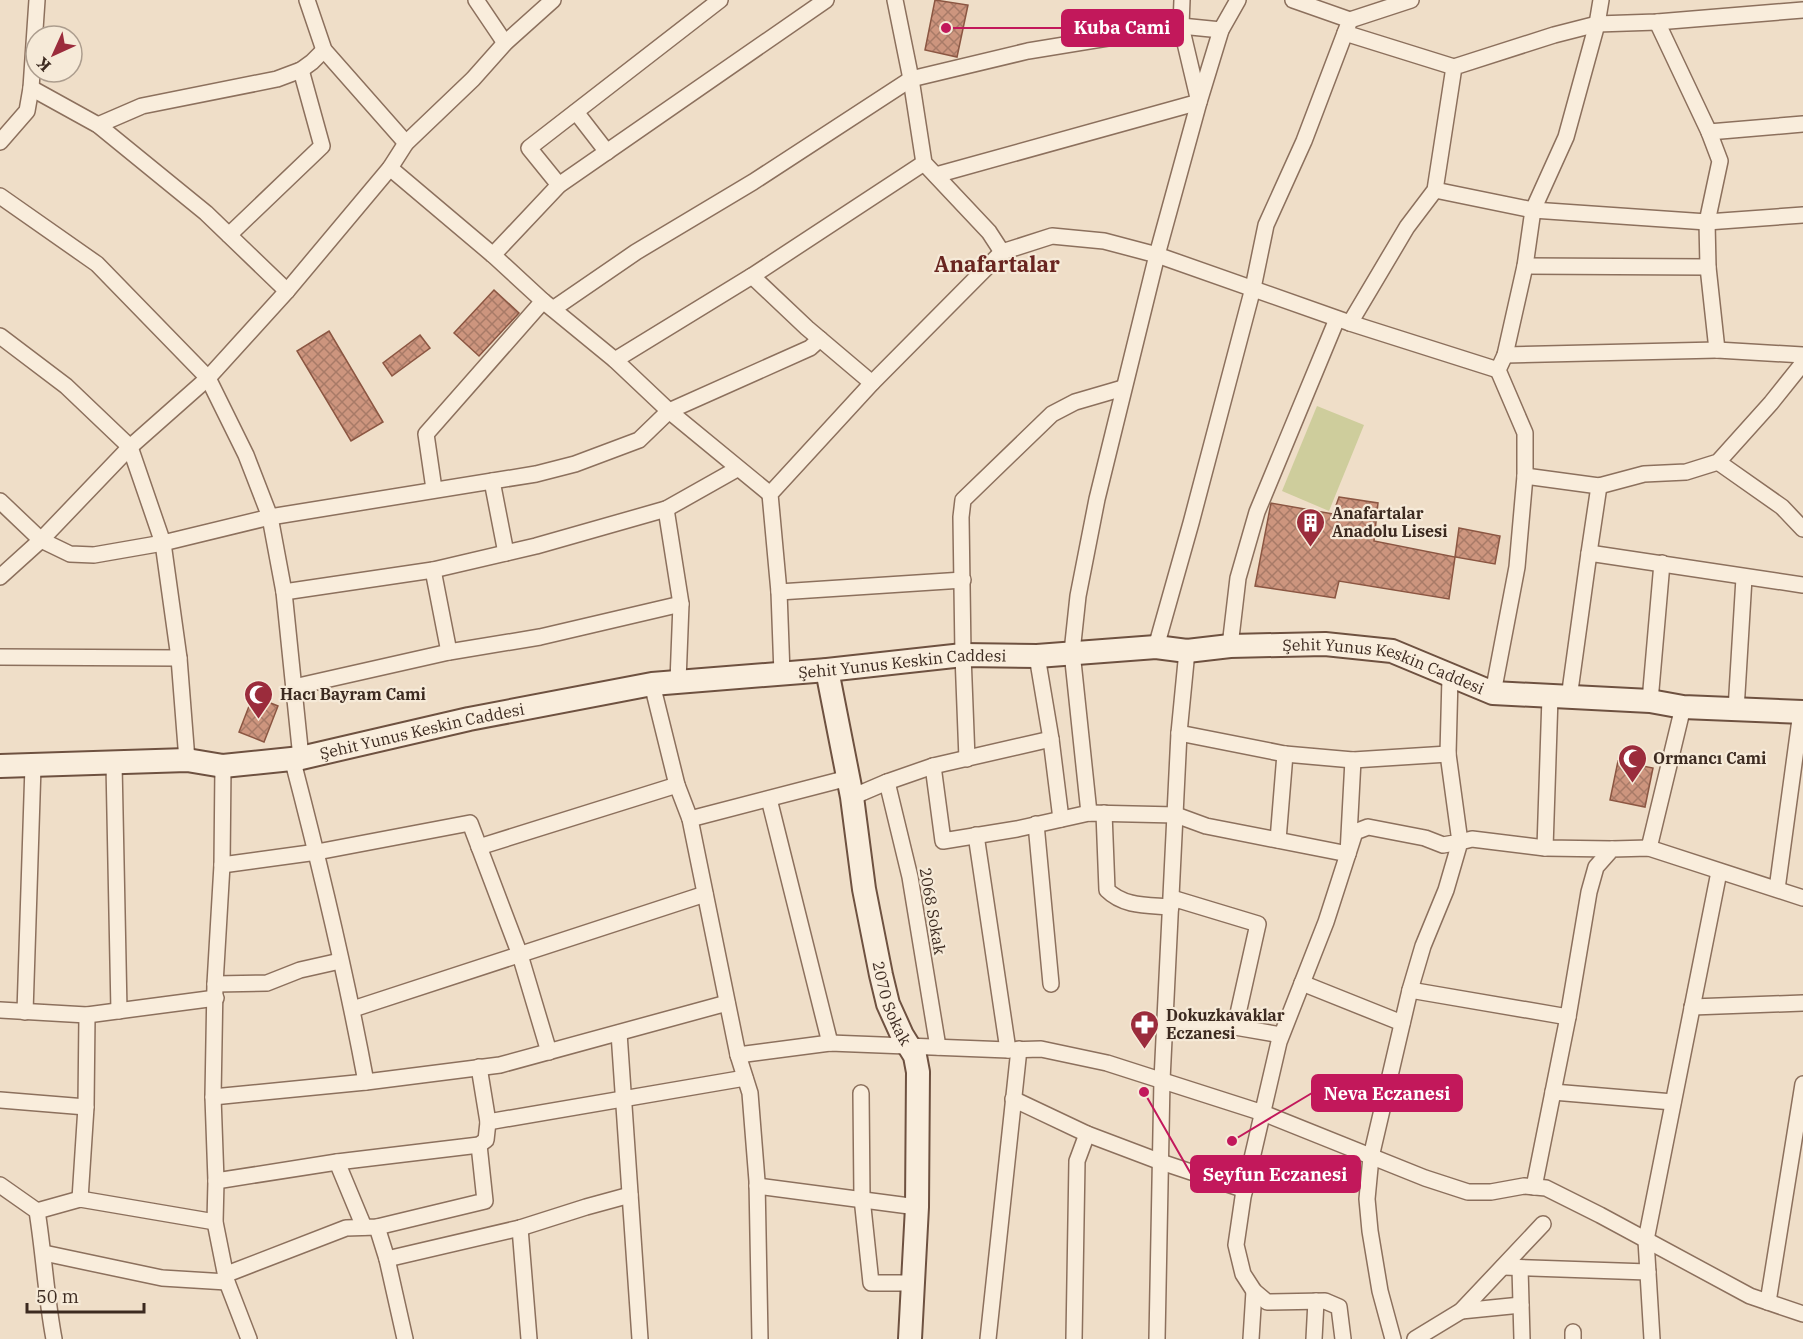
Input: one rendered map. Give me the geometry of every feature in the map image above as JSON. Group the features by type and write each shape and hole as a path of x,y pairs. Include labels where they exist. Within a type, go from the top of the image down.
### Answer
{"street":[{"path":"0,142 27,111 31,88 37,0"},
{"path":"307,0 324,50 406,143"},
{"path":"476,0 505,43"},
{"path":"0,577 41,540 130,447 208,378 287,291 390,168 406,143 473,79 505,43 553,0"},
{"path":"560,185 529,148 720,0"},
{"path":"493,255 560,185 826,0"},
{"path":"895,0 911,79 924,163 989,232 1002,252"},
{"path":"1182,0 1181,26 1199,102"},
{"path":"1235,1027 1258,924 1171,902 1128,903 1116,899 1107,890 1072,652 1078,596 1097,499 1156,255 1221,30 1238,0"},
{"path":"1293,0 1348,26 1454,68 1554,35 1597,24 1658,22 1803,10"},
{"path":"1156,647 1191,524 1266,225 1304,141 1348,26 1411,0"},
{"path":"1493,693 1517,567 1525,476 1525,433 1498,370 1505,355 1525,266 1533,210 1566,137 1597,24 1601,0"},
{"path":"1658,22 1720,161 1707,222 1708,267 1717,350"},
{"path":"434,489 426,434 548,305 753,182 911,79 1028,51 1181,26 1221,30"},
{"path":"98,125 142,106 278,79 301,70 324,50"},
{"path":"1230,646 1238,578 1257,512 1343,321 1407,227 1436,190 1454,68"},
{"path":"229,235 322,146 301,70"},
{"path":"31,88 98,125 206,213 287,291"},
{"path":"936,175 1199,102"},
{"path":"576,112 607,152"},
{"path":"1709,132 1803,124"},
{"path":"615,360 752,276 924,163"},
{"path":"390,168 615,360 669,411 770,494 779,592 782,674"},
{"path":"1436,190 1533,210 1707,222 1803,215"},
{"path":"0,196 97,264 208,378 246,455 270,517 284,592 294,687 296,758 340,961 353,1009 366,1082"},
{"path":"770,494 872,384 1002,252 1052,236 1104,241 1156,255 1343,321 1498,370"},
{"path":"1525,266 1708,267"},
{"path":"752,276 872,384"},
{"path":"0,336 66,386 130,447 163,543 179,658 187,760"},
{"path":"0,501 41,540 70,554 94,555 163,543 270,517 556,469 639,440 669,411 810,348 820,339"},
{"path":"1505,355 1717,350 1803,355"},
{"path":"1525,476 1599,486 1644,474 1686,472 1718,462 1772,403 1803,363"},
{"path":"967,759 963,655 961,517 963,500 1052,414 1075,402 1123,388"},
{"path":"1718,462 1782,507 1803,529"},
{"path":"284,592 433,570 506,553 666,509 737,469"},
{"path":"492,481 506,553"},
{"path":"1545,848 1560,697 1589,553 1599,486"},
{"path":"666,509 681,604 678,681"},
{"path":"1589,553 1744,578 1803,585"},
{"path":"1650,701 1662,563"},
{"path":"433,570 449,652"},
{"path":"1736,710 1744,578"},
{"path":"779,592 963,579"},
{"path":"294,687 449,652 540,637 681,604"},
{"name":"Şehit Yunus Keskin Caddesi","path":"0,766 187,760 223,766 296,758 469,719 652,684 827,670 963,655 1037,656 1156,647 1187,651 1230,646 1325,644 1392,651 1493,693 1650,701 1683,707 1802,712"},
{"path":"1157,1339 1162,1080 1179,733 1187,651"},
{"path":"1037,656 1061,819"},
{"path":"0,657 179,658"},
{"name":"2070 Sokak","path":"827,670 850,788 864,889 881,975 888,1004 902,1035 915,1056 918,1072 917,1207 910,1339"},
{"path":"1393,1339 1380,1292 1367,1199 1371,1157 1410,990 1423,946 1446,890 1460,842 1448,754 1450,677"},
{"path":"652,684 677,785 690,819 738,1055 750,1093 757,1185 760,1339"},
{"path":"1649,848 1683,707"},
{"path":"1778,889 1802,712"},
{"path":"1179,733 1285,754 1353,760 1448,754"},
{"path":"690,819 769,799 887,782 933,766 1051,740"},
{"path":"1278,840 1285,754"},
{"path":"1348,854 1353,760"},
{"path":"114,764 120,1011"},
{"path":"25,1012 33,766"},
{"path":"223,766 222,865 215,991 213,1097 215,1222 227,1278 249,1339"},
{"path":"933,766 943,841 1097,813 1176,815 1206,826 1348,854"},
{"name":"2068 Sokak","path":"887,782 910,877 938,1047"},
{"path":"479,847 677,785"},
{"path":"769,799 830,1043"},
{"path":"222,865 317,852 470,824 520,955 549,1052"},
{"path":"1036,825 1052,984"},
{"path":"1343,1339 1339,1307 1326,1301 1267,1302 1254,1291 1243,1274 1236,1245 1245,1190 1281,1035 1326,922 1355,832 1368,827 1425,838 1443,845 1472,839 1545,848 1649,848 1803,898"},
{"path":"976,835 1013,1049 1013,1099 988,1339"},
{"path":"1534,1187 1568,1017 1589,892 1596,867 1612,849"},
{"path":"1652,1339 1646,1240 1719,872"},
{"path":"353,1009 705,894"},
{"path":"0,1010 87,1015 120,1011 215,991 267,983 300,970 340,961"},
{"path":"1302,983 1402,1023"},
{"path":"1410,990 1568,1017"},
{"path":"213,1097 366,1082 500,1065 727,1003"},
{"path":"1692,1007 1803,1003"},
{"path":"80,1199 86,1107 87,1015"},
{"path":"1165,1023 1235,1027 1281,1035"},
{"path":"619,1033 640,1339"},
{"path":"738,1055 830,1043 1041,1049 1107,1063 1263,1113 1371,1157 1468,1192 1491,1192 1524,1186 1546,1188 1750,1296 1803,1314"},
{"path":"216,1181 337,1162 479,1145 486,1140 488,1122 479,1067"},
{"path":"488,1122 623,1097 745,1078"},
{"path":"1768,1302 1798,1149 1803,1084"},
{"path":"1553,1092 1673,1102"},
{"path":"861,1093 862,1198 871,1283 913,1283"},
{"path":"1013,1099 1087,1134 1245,1190"},
{"path":"0,1100 86,1107"},
{"path":"1074,1339 1077,1161 1087,1134"},
{"path":"44,1253 162,1278 227,1278 346,1228 370,1227 485,1201 479,1145"},
{"path":"337,1162 387,1259 405,1339"},
{"path":"0,1185 38,1211 47,1299 54,1339"},
{"path":"757,1185 917,1207"},
{"path":"387,1259 520,1228 630,1196"},
{"path":"38,1211 80,1199 215,1222"},
{"path":"1415,1339 1461,1311 1543,1224"},
{"path":"520,1228 529,1339"},
{"path":"1503,1267 1648,1272"},
{"path":"1520,1268 1522,1339"},
{"path":"1251,1339 1254,1291"},
{"path":"1314,1339 1316,1301"},
{"path":"1461,1311 1521,1305"}],"shaded area":[{"path":"1317,406 1364,425 1329,511 1282,491"}],"building":[{"path":"935,0 968,5 957,57 925,50"},
{"path":"494,290 519,313 479,356 454,333"},
{"path":"329,331 383,422 351,441 297,351"},
{"path":"420,335 430,348 392,376 383,363"},
{"name":"Anafartalar Anadolu Lisesi","path":"1339,497 1378,503 1374,541 1455,557 1449,599 1339,581 1335,598 1255,586 1271,503 1333,514"},
{"name":"Anafartalar Anadolu Lisesi","path":"1459,528 1500,536 1495,564 1455,557"},
{"name":"Hacı Bayram Cami","path":"253,696 278,706 264,742 239,732"},
{"name":"Ormancı Cami","path":"1618,761 1653,768 1645,807 1610,800"}],"place":[{"name":"Kuba Cami","path":"946,28"},
{"name":"Anafartalar Anadolu Lisesi","path":"1311,548"},
{"name":"Hacı Bayram Cami","path":"259,720"},
{"name":"Ormancı Cami","path":"1632,784"},
{"name":"Dokuzkavaklar Eczanesi","path":"1145,1050"},
{"name":"Seyfun Eczanesi","path":"1144,1092"},
{"name":"Neva Eczanesi","path":"1232,1141"}],"district":[{"name":"Anafartalar","path":"997,264"}]}
